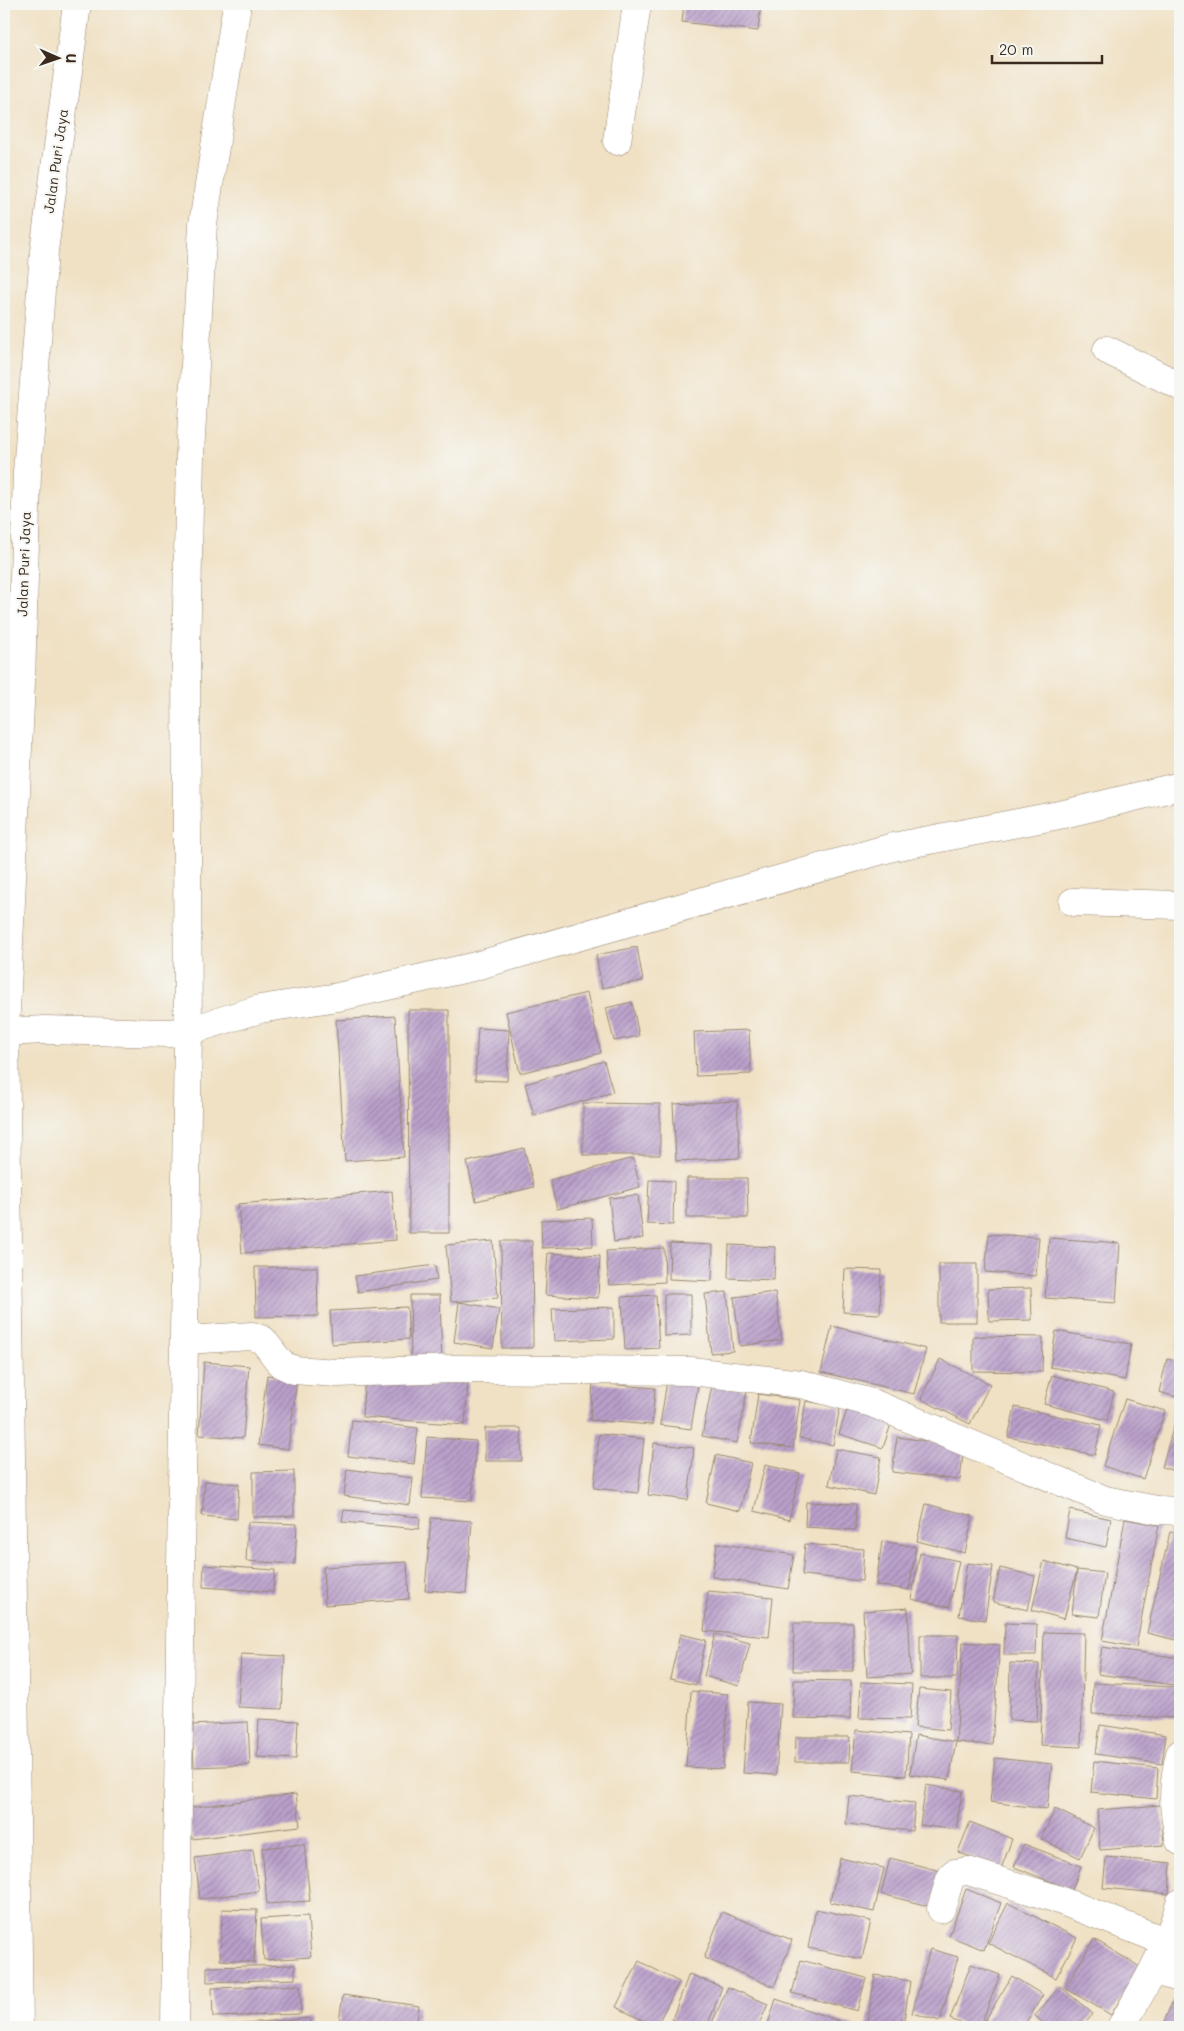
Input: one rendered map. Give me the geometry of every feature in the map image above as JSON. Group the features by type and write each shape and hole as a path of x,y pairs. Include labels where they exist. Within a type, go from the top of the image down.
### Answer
{"street":[{"name":"Jalan Puri Jaya","path":"19,2027 10,1758 4,1032 21,682 27,472 44,251 77,4"},
{"path":"176,2027 185,1340 178,1032 190,454 203,224 237,4"},
{"path":"617,141 637,4"},
{"path":"1107,350 1180,386"},
{"path":"4,1032 45,1030 178,1032 260,1009 338,997 472,967 894,847 1064,814 1180,786"},
{"path":"1074,902 1180,905"},
{"path":"185,1340 252,1336 263,1340 281,1364 294,1370 302,1371 337,1373 464,1369 691,1371 801,1384 872,1403 1105,1500 1157,1510 1180,1511"},
{"path":"1180,1754 1175,1775 1174,1814 1180,1841"},
{"path":"941,1909 950,1878 954,1873 968,1871 1054,1898 1167,1942"},
{"path":"1121,2027 1167,1942 1180,1903"},
{"path":"1153,1971 1180,1978"}],"building":[{"path":"684,4 761,4 758,31 682,22"},
{"path":"637,947 643,981 602,988 596,955"},
{"path":"587,993 601,1053 520,1073 506,1012"},
{"path":"632,1002 639,1036 614,1041 606,1008"},
{"path":"408,1010 449,1010 449,1233 409,1233"},
{"path":"395,1016 404,1157 345,1161 336,1020"},
{"path":"478,1028 509,1030 507,1081 475,1080"},
{"path":"749,1030 751,1074 696,1076 694,1032"},
{"path":"604,1061 613,1092 534,1116 525,1084"},
{"path":"737,1101 740,1158 676,1161 673,1104"},
{"path":"583,1103 660,1104 660,1155 583,1155"},
{"path":"524,1148 534,1187 476,1201 467,1162"},
{"path":"633,1158 640,1187 557,1209 550,1180"},
{"path":"687,1178 747,1178 748,1218 687,1218"},
{"path":"649,1180 674,1181 673,1225 647,1224"},
{"path":"392,1191 396,1240 242,1253 238,1204"},
{"path":"638,1195 643,1238 614,1242 609,1198"},
{"path":"592,1218 593,1246 542,1248 541,1220"},
{"path":"989,1234 1039,1237 1036,1276 985,1272"},
{"path":"1049,1238 1120,1243 1116,1303 1045,1298"},
{"path":"493,1241 498,1298 451,1302 446,1245"},
{"path":"501,1241 532,1241 533,1348 502,1348"},
{"path":"670,1243 713,1245 712,1281 669,1279"},
{"path":"729,1245 775,1247 774,1280 728,1278"},
{"path":"664,1248 665,1282 609,1285 606,1251"},
{"path":"548,1253 600,1256 598,1298 545,1295"},
{"path":"939,1264 977,1264 977,1322 939,1322"},
{"path":"435,1265 437,1280 358,1292 355,1276"},
{"path":"255,1267 317,1267 318,1316 256,1317"},
{"path":"845,1269 881,1270 880,1314 843,1312"},
{"path":"1031,1288 1032,1320 989,1321 988,1289"},
{"path":"727,1292 733,1351 711,1353 705,1294"},
{"path":"775,1292 782,1340 740,1346 734,1297"},
{"path":"664,1294 691,1294 691,1335 664,1336"},
{"path":"410,1295 440,1295 442,1368 411,1369"},
{"path":"656,1295 659,1348 625,1350 622,1297"},
{"path":"459,1302 499,1309 493,1348 454,1342"},
{"path":"407,1307 409,1339 332,1344 330,1311"},
{"path":"614,1307 614,1339 554,1341 552,1309"},
{"path":"832,1326 926,1349 914,1394 821,1372"},
{"path":"1179,1326 1180,1354 1177,1354"},
{"path":"1056,1331 1131,1344 1125,1380 1050,1367"},
{"path":"973,1336 1043,1337 1042,1372 973,1371"},
{"path":"940,1359 990,1384 970,1424 921,1399"},
{"path":"1167,1359 1180,1362 1180,1398 1159,1392"},
{"path":"204,1362 249,1366 243,1438 199,1435"},
{"path":"365,1374 468,1382 465,1425 362,1417"},
{"path":"267,1375 297,1379 288,1449 258,1445"},
{"path":"1052,1375 1114,1392 1107,1420 1044,1404"},
{"path":"667,1381 698,1385 691,1429 660,1425"},
{"path":"593,1383 655,1388 652,1425 590,1420"},
{"path":"712,1385 747,1391 737,1443 702,1436"},
{"path":"758,1394 800,1400 793,1448 751,1443"},
{"path":"1125,1399 1165,1411 1143,1479 1103,1466"},
{"path":"806,1401 840,1407 833,1445 799,1438"},
{"path":"849,1404 893,1418 883,1448 839,1434"},
{"path":"1015,1407 1101,1425 1095,1455 1008,1437"},
{"path":"1177,1414 1180,1415 1180,1473 1162,1467"},
{"path":"352,1420 418,1428 414,1464 348,1456"},
{"path":"485,1428 521,1428 522,1461 485,1461"},
{"path":"599,1434 644,1439 638,1493 594,1488"},
{"path":"427,1437 476,1441 472,1501 422,1498"},
{"path":"897,1437 964,1446 960,1480 892,1472"},
{"path":"654,1443 694,1448 688,1500 648,1495"},
{"path":"836,1449 881,1457 874,1495 829,1485"},
{"path":"716,1455 751,1463 740,1511 706,1503"},
{"path":"765,1465 800,1473 789,1520 754,1511"},
{"path":"347,1469 413,1478 410,1505 344,1496"},
{"path":"294,1471 294,1516 253,1517 253,1472"},
{"path":"205,1481 239,1484 237,1519 202,1516"},
{"path":"806,1502 856,1504 855,1530 805,1527"},
{"path":"926,1504 973,1516 965,1553 917,1541"},
{"path":"344,1510 420,1517 419,1529 342,1522"},
{"path":"1070,1510 1111,1519 1106,1547 1065,1538"},
{"path":"431,1518 472,1521 466,1593 425,1590"},
{"path":"1125,1519 1159,1525 1136,1647 1102,1641"},
{"path":"248,1522 297,1524 295,1564 246,1561"},
{"path":"1170,1532 1180,1534 1180,1641 1147,1633"},
{"path":"882,1541 916,1547 909,1590 876,1585"},
{"path":"717,1543 794,1555 788,1589 712,1577"},
{"path":"805,1544 864,1549 862,1581 802,1575"},
{"path":"920,1553 959,1561 949,1607 911,1599"},
{"path":"1044,1561 1077,1570 1064,1619 1032,1610"},
{"path":"407,1562 409,1599 325,1605 323,1567"},
{"path":"967,1563 993,1566 985,1620 959,1616"},
{"path":"204,1565 275,1570 273,1592 203,1587"},
{"path":"1000,1568 1035,1576 1028,1610 993,1602"},
{"path":"1077,1570 1105,1573 1099,1617 1072,1614"},
{"path":"708,1591 773,1597 769,1637 704,1631"},
{"path":"908,1608 911,1674 867,1677 863,1611"},
{"path":"794,1623 853,1623 853,1671 793,1671"},
{"path":"1005,1623 1037,1624 1036,1655 1004,1655"},
{"path":"1044,1632 1084,1633 1081,1747 1040,1745"},
{"path":"680,1634 706,1640 696,1685 670,1679"},
{"path":"715,1634 750,1643 739,1686 704,1676"},
{"path":"920,1635 958,1635 957,1678 920,1678"},
{"path":"963,1642 1000,1645 992,1745 956,1742"},
{"path":"1102,1647 1180,1658 1180,1686 1098,1674"},
{"path":"241,1654 285,1656 282,1709 238,1707"},
{"path":"1010,1663 1039,1664 1037,1721 1009,1720"},
{"path":"794,1680 851,1681 850,1719 793,1718"},
{"path":"861,1682 912,1684 910,1719 859,1718"},
{"path":"1093,1683 1176,1687 1175,1718 1092,1714"},
{"path":"919,1689 951,1692 948,1730 915,1727"},
{"path":"691,1691 728,1694 723,1769 686,1767"},
{"path":"748,1702 781,1704 776,1775 743,1773"},
{"path":"259,1719 298,1721 296,1759 257,1757"},
{"path":"248,1722 250,1765 194,1767 192,1725"},
{"path":"1100,1725 1166,1735 1162,1764 1096,1754"},
{"path":"856,1730 909,1735 906,1776 852,1771"},
{"path":"916,1735 956,1742 949,1780 910,1774"},
{"path":"796,1737 850,1737 849,1762 795,1762"},
{"path":"995,1758 1052,1764 1047,1809 990,1802"},
{"path":"1094,1761 1158,1768 1156,1799 1091,1792"},
{"path":"926,1785 962,1791 956,1830 920,1825"},
{"path":"296,1794 300,1826 192,1839 188,1808"},
{"path":"849,1796 915,1803 912,1831 846,1824"},
{"path":"1161,1805 1164,1845 1100,1850 1097,1810"},
{"path":"1055,1809 1094,1828 1080,1858 1041,1839"},
{"path":"970,1822 1012,1839 1001,1869 958,1852"},
{"path":"304,1844 310,1901 267,1904 262,1848"},
{"path":"1024,1844 1081,1866 1072,1890 1014,1867"},
{"path":"253,1850 259,1891 200,1899 195,1858"},
{"path":"1106,1857 1171,1863 1169,1894 1103,1888"},
{"path":"840,1858 884,1868 874,1912 830,1902"},
{"path":"890,1858 941,1871 932,1907 881,1894"},
{"path":"966,1889 1001,1903 984,1950 949,1936"},
{"path":"1008,1903 1077,1938 1056,1978 988,1943"},
{"path":"222,1909 257,1910 254,1962 220,1960"},
{"path":"816,1909 871,1921 862,1959 808,1948"},
{"path":"722,1912 792,1940 774,1987 704,1958"},
{"path":"308,1916 311,1957 264,1960 261,1919"},
{"path":"1094,1939 1140,1967 1111,2015 1065,1988"},
{"path":"1180,1946 1180,1966 1174,1963"},
{"path":"930,1949 958,1957 940,2021 912,2013"},
{"path":"801,1960 866,1978 857,2011 792,1993"},
{"path":"639,1961 679,1982 656,2027 616,2007"},
{"path":"971,1964 1000,1975 980,2027 971,2027 950,2019"},
{"path":"295,1965 295,1979 207,1982 207,1967"},
{"path":"689,1974 722,1987 707,2027 694,2027 672,2019"},
{"path":"875,1975 910,1981 903,2027 867,2027"},
{"path":"1012,1976 1043,1995 1023,2027 981,2027"},
{"path":"300,1985 301,2014 213,2017 212,1988"},
{"path":"1060,1986 1093,2014 1082,2027 1048,2027 1035,2016"},
{"path":"728,1987 768,2004 758,2027 723,2027 712,2023"},
{"path":"343,1995 419,2006 416,2027 338,2027"},
{"path":"776,1999 854,2026 767,2027"},
{"path":"1173,2000 1180,2003 1180,2027 1162,2027"},
{"path":"310,2018 311,2027 206,2027 206,2026"}]}
